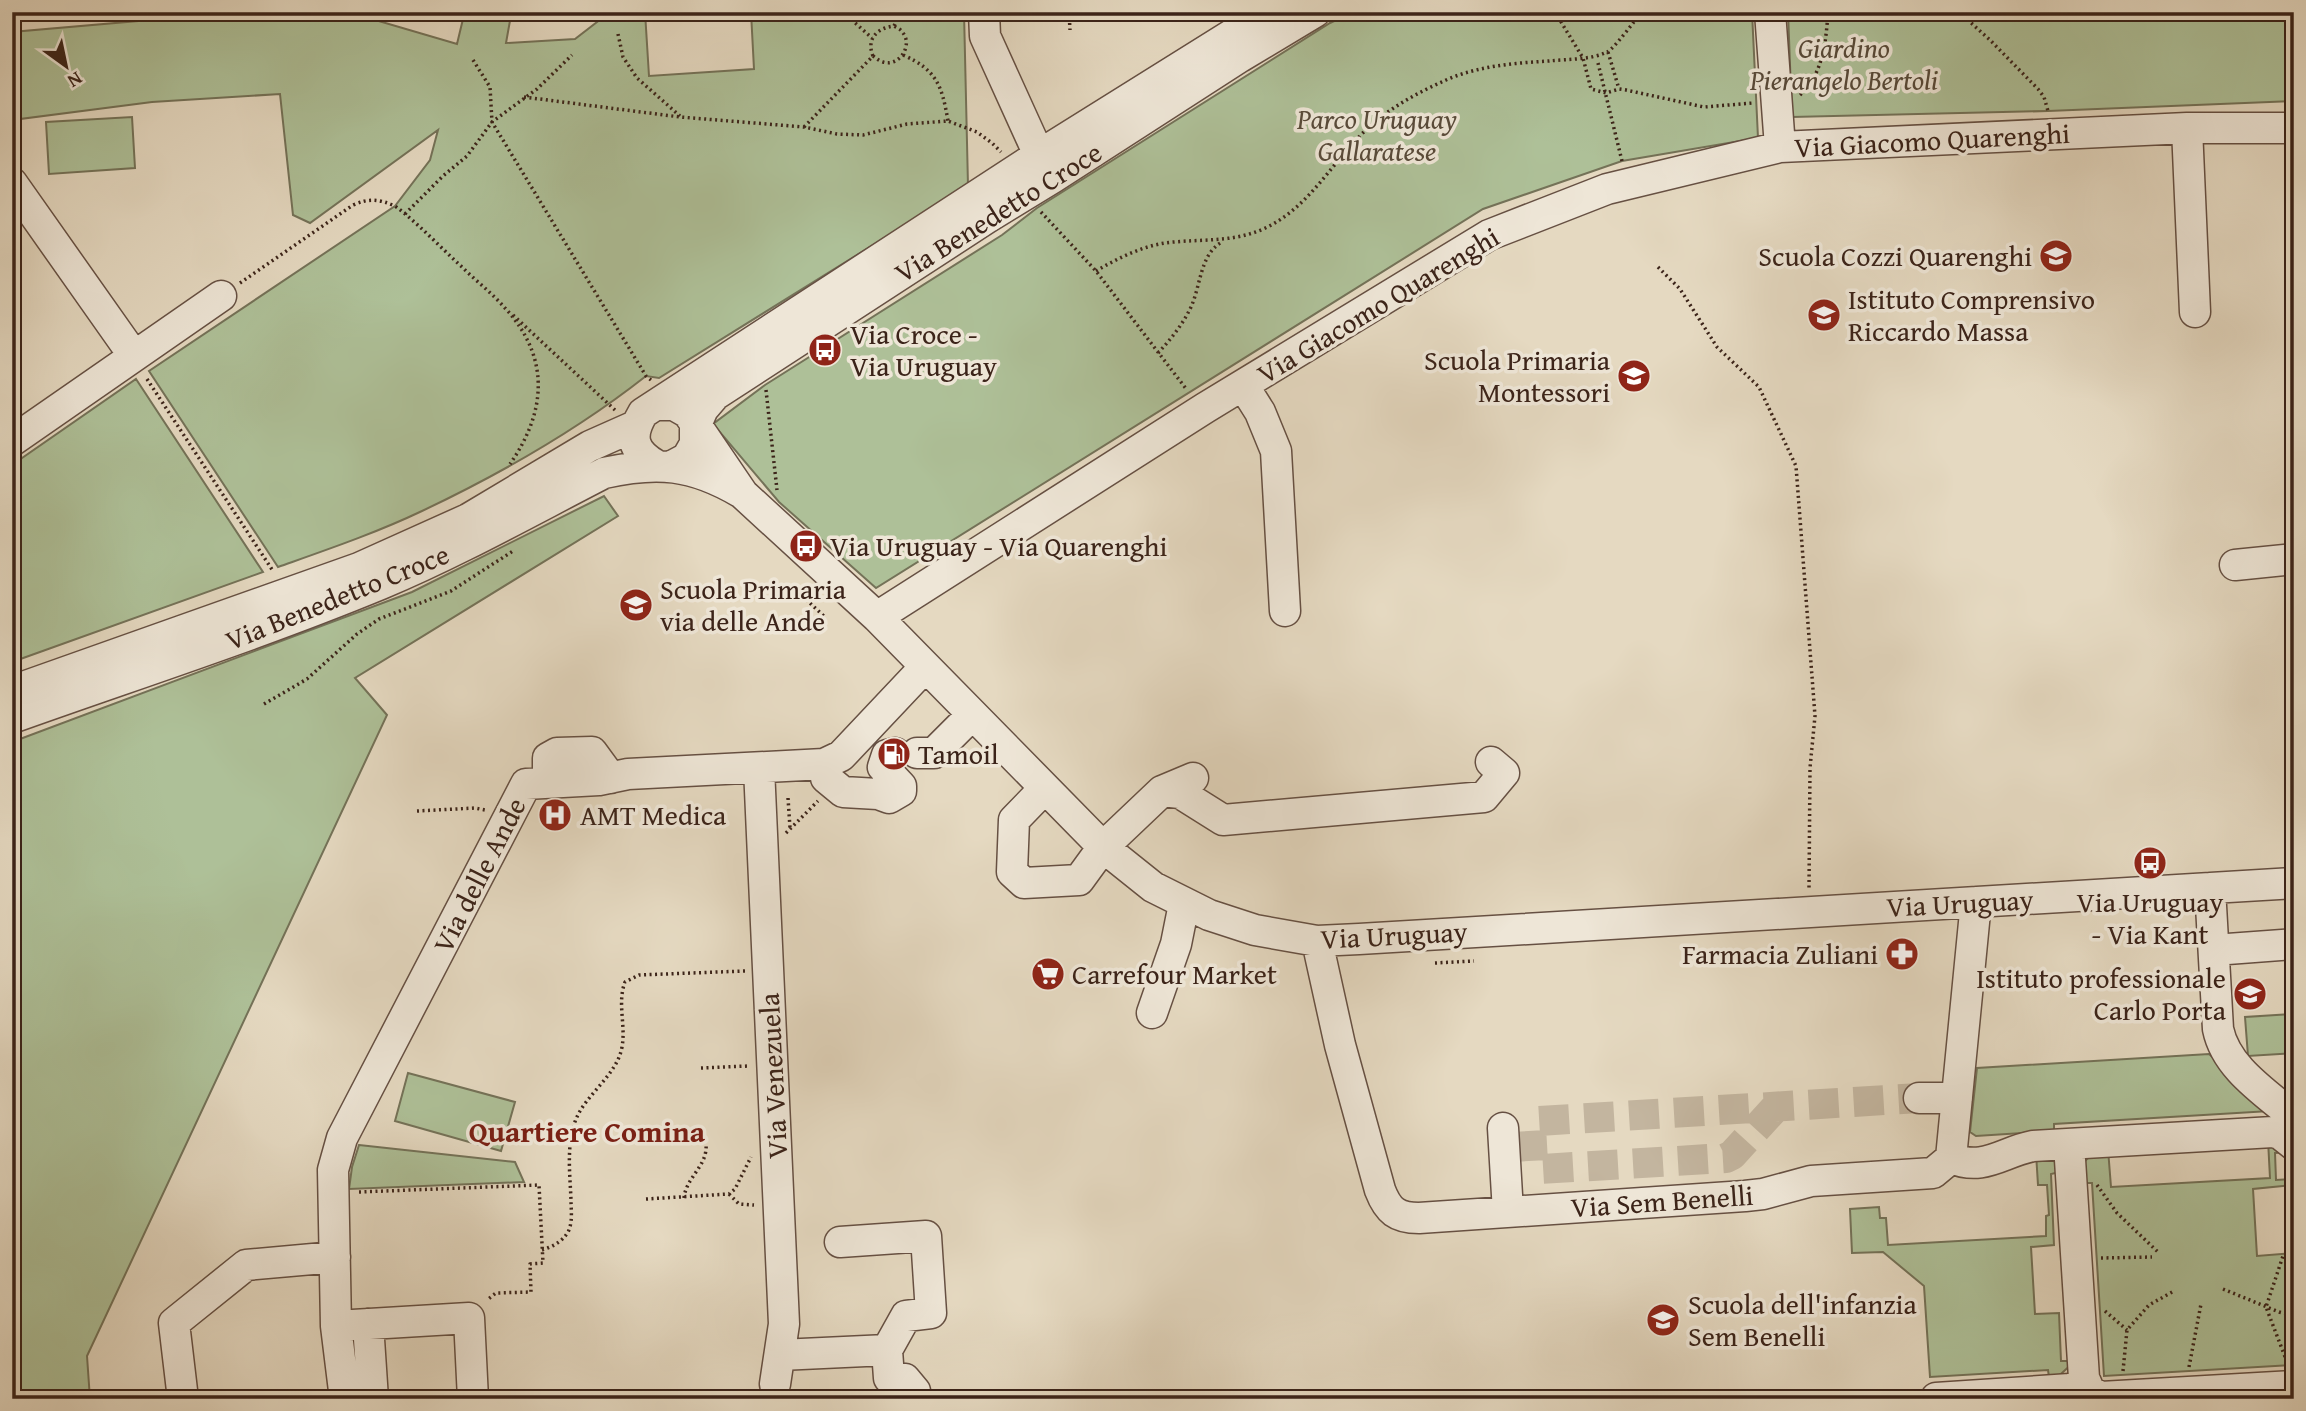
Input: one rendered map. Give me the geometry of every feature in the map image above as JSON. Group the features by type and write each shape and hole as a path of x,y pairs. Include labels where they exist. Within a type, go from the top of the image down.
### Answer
{"street":[{"path":"984,12 985,36 1047,166"},
{"name":"Via Benedetto Croce","path":"695,427 703,409 717,394 987,218 1047,166 1268,12"},
{"name":"Via Benedetto Croce","path":"658,396 1047,166 1315,12"},
{"path":"1770,12 1780,147"},
{"path":"2187,128 2195,312"},
{"name":"Via Giacomo Quarenghi","path":"877,618 1243,385 1489,235 1607,189 1780,147 2187,128 2294,128"},
{"path":"12,183 138,365"},
{"path":"12,441 138,365 221,296"},
{"path":"1243,385 1260,412 1276,451 1285,611"},
{"path":"664,465 687,458 695,444 695,427 688,413 658,396 643,412 635,426 635,442 642,457 664,465 719,480 743,494"},
{"name":"Via Benedetto Croce","path":"12,691 370,563 468,519 590,446 635,426"},
{"name":"Via Uruguay","path":"695,427 743,494 877,618 1102,846 1153,887 1209,915 1255,930 1317,941 2294,883"},
{"name":"Via Benedetto Croce","path":"12,718 381,584 453,552 604,473 631,467 664,465"},
{"path":"2235,565 2294,559"},
{"path":"925,667 841,756 824,764 826,778 843,792 889,797 901,790 901,786 883,767 887,755 934,753 972,715"},
{"path":"1162,791 1180,793 1223,820 1484,797 1504,773 1491,762"},
{"name":"Via delle Ande","path":"345,1399 336,1326 333,1170 342,1138 526,784 611,778 628,774 824,764"},
{"name":"Via Venezuela","path":"759,768 784,1324 777,1370 887,1350"},
{"path":"1044,789 1014,820 1012,872 1024,883 1079,880 1102,846 1162,791 1192,778"},
{"path":"2210,888 2218,1029 2223,1047 2239,1069 2294,1117"},
{"path":"1976,902 1951,1158 1982,1163 2024,1148 2273,1132 2294,1145"},
{"path":"1152,1013 1176,944 1184,904"},
{"name":"Via Sem Benelli","path":"1317,941 1340,1045 1380,1190 1389,1210 1398,1216 1419,1218 1763,1194 1811,1181 1933,1173 1951,1158"},
{"path":"2214,950 2294,944"},
{"path":"1919,1098 1957,1098"},
{"path":"1503,1128 1508,1212"},
{"path":"2069,1144 2085,1384 2090,1392 2095,1396 2184,1392 2291,1377"},
{"path":"840,1242 926,1236 931,1313 906,1316 887,1350 889,1378 905,1380 915,1391 915,1399"},
{"path":"183,1399 174,1324 246,1265 335,1257"},
{"path":"336,1326 469,1318 472,1399"},
{"path":"368,1324 373,1399"},
{"path":"1936,1398 2070,1389 2085,1384"}],"path":[{"path":"843,12 872,38"},
{"path":"894,26 901,12"},
{"path":"1069,12 1070,30"},
{"path":"1096,271 1126,255 1157,245 1227,239 1262,229 1290,213 1370,126 1405,100 1448,79 1499,64 1583,58 1608,52 1642,12"},
{"path":"1798,96 1811,83 1821,62 1828,12"},
{"path":"1959,12 2038,89 2048,106 2048,121"},
{"path":"1555,13 1583,58 1591,89 1606,93 1619,89 1704,107 1756,102 1759,104"},
{"path":"894,26 903,33 907,44 903,55 894,62 883,62 873,56 870,49 872,38 882,28 894,26"},
{"path":"618,34 623,57 637,78 680,117"},
{"path":"1608,52 1619,89"},
{"path":"405,214 467,156 492,122 537,89 572,55"},
{"path":"903,55 916,60 933,74 944,93 948,121"},
{"path":"804,127 873,56"},
{"path":"473,60 490,87 492,122 658,396"},
{"path":"1598,63 1623,166"},
{"path":"524,97 680,117 804,127 837,134 863,135 908,124 948,121 977,132 1006,158"},
{"path":"221,296 353,205 364,200 379,199 405,214 611,407"},
{"path":"1037,208 1096,271 1191,396"},
{"path":"1158,353 1183,323 1214,247 1227,239"},
{"path":"1658,268 1680,289 1717,347 1759,387 1796,466 1815,716 1810,768 1810,911"},
{"path":"506,309 528,341 539,382 535,419 524,443 506,470"},
{"path":"138,365 274,573"},
{"path":"765,385 779,502"},
{"path":"264,704 307,679 357,634 379,619 451,592 513,551"},
{"path":"798,592 826,618"},
{"path":"782,836 823,796"},
{"path":"788,798 790,828"},
{"path":"417,811 475,808 492,814"},
{"path":"1434,963 1474,961"},
{"path":"542,1251 558,1244 568,1231 571,1218 572,1132 587,1100 619,1058 622,1047 622,997 625,982 639,975 768,970"},
{"path":"701,1068 760,1065"},
{"path":"684,1198 685,1190 705,1157 706,1144"},
{"path":"646,1199 729,1194 735,1189 754,1151"},
{"path":"2092,1177 2117,1213 2159,1253"},
{"path":"359,1192 539,1185 543,1263 530,1264 531,1292 496,1293 487,1301"},
{"path":"729,1194 742,1206 756,1205"},
{"path":"2291,1377 2266,1307 2283,1256 2294,1255"},
{"path":"2076,1259 2152,1257"},
{"path":"2223,1289 2266,1307 2294,1315"},
{"path":"2120,1396 2127,1330 2149,1305 2174,1291"},
{"path":"2184,1392 2201,1304"}],"green space":[{"path":"185,12 348,12 457,44 463,19 511,15 506,43 575,39 610,12 645,12 649,76 754,69 751,12 964,12 968,186 659,378 646,376 594,414 509,466 405,519 278,567 149,371 395,206 430,160 438,130 310,223 293,215 280,94 152,102 12,120 12,32 184,17"},
{"name":"Parco Uruguay Gallaratese","path":"1353,12 1752,12 1758,138 1622,161 1483,209 876,588 779,502 713,424 765,385 1002,235 1037,208 1330,23"},
{"name":"Giardino Pierangelo Bertoli","path":"1788,12 2294,12 2294,101 2048,111 1792,117"},
{"path":"132,117 135,168 49,174 46,122"},
{"path":"136,379 263,572 12,662 12,465"},
{"path":"604,496 618,516 355,678 387,715 87,1356 90,1399 12,1399 12,742 412,592"},
{"path":"2294,1014 2294,1053 2248,1056 2245,1017"},
{"path":"2209,1054 2294,1128 2270,1111 2054,1124 2054,1133 2051,1131 1976,1136 1970,1132 1977,1068"},
{"path":"408,1073 515,1102 501,1151 395,1121"},
{"path":"2268,1140 2288,1152 2275,1153 2276,1180 2291,1179 2292,1185 2253,1189 2257,1256 2294,1253 2294,1365 2104,1376 2092,1183 2079,1183 2078,1169 2095,1150 2108,1149 2111,1187 2270,1178"},
{"path":"359,1145 515,1162 524,1182 349,1189"},
{"path":"2036,1153 2046,1153 2064,1171 2051,1174 2054,1245 2031,1247 2035,1314 2059,1313 2061,1361 2075,1361 2050,1384 2048,1370 1930,1377 1924,1286 1883,1252 1852,1253 1850,1209 1879,1207 1880,1218 1886,1218 1888,1245 2046,1236 2046,1216 2049,1215 2047,1185 2038,1185"}],"tunnel":[{"path":"1776,1107 1732,1155 1726,1158 1541,1169 1535,1167 1533,1162 1531,1127 1538,1121 1919,1098"}],"place":[{"name":"Scuola Cozzi Quarenghi","path":"2056,256"},
{"name":"Istituto Comprensivo Riccardo Massa","path":"1824,315"},
{"name":"Via Croce - Via Uruguay","path":"825,350"},
{"name":"Scuola Primaria Montessori","path":"1634,376"},
{"name":"Via Uruguay - Via Quarenghi","path":"806,546"},
{"name":"Scuola Primaria via delle Ande","path":"636,605"},
{"name":"Tamoil","path":"894,754"},
{"name":"AMT Medica","path":"555,815"},
{"name":"Via Uruguay - Via Kant","path":"2150,863"},
{"name":"Farmacia Zuliani","path":"1902,954"},
{"name":"Carrefour Market","path":"1048,974"},
{"name":"Istituto professionale Carlo Porta","path":"2250,994"},
{"name":"Scuola dell'infanzia Sem Benelli","path":"1663,1320"}],"district":[{"name":"Quartiere Comina","path":"587,1132"}]}
